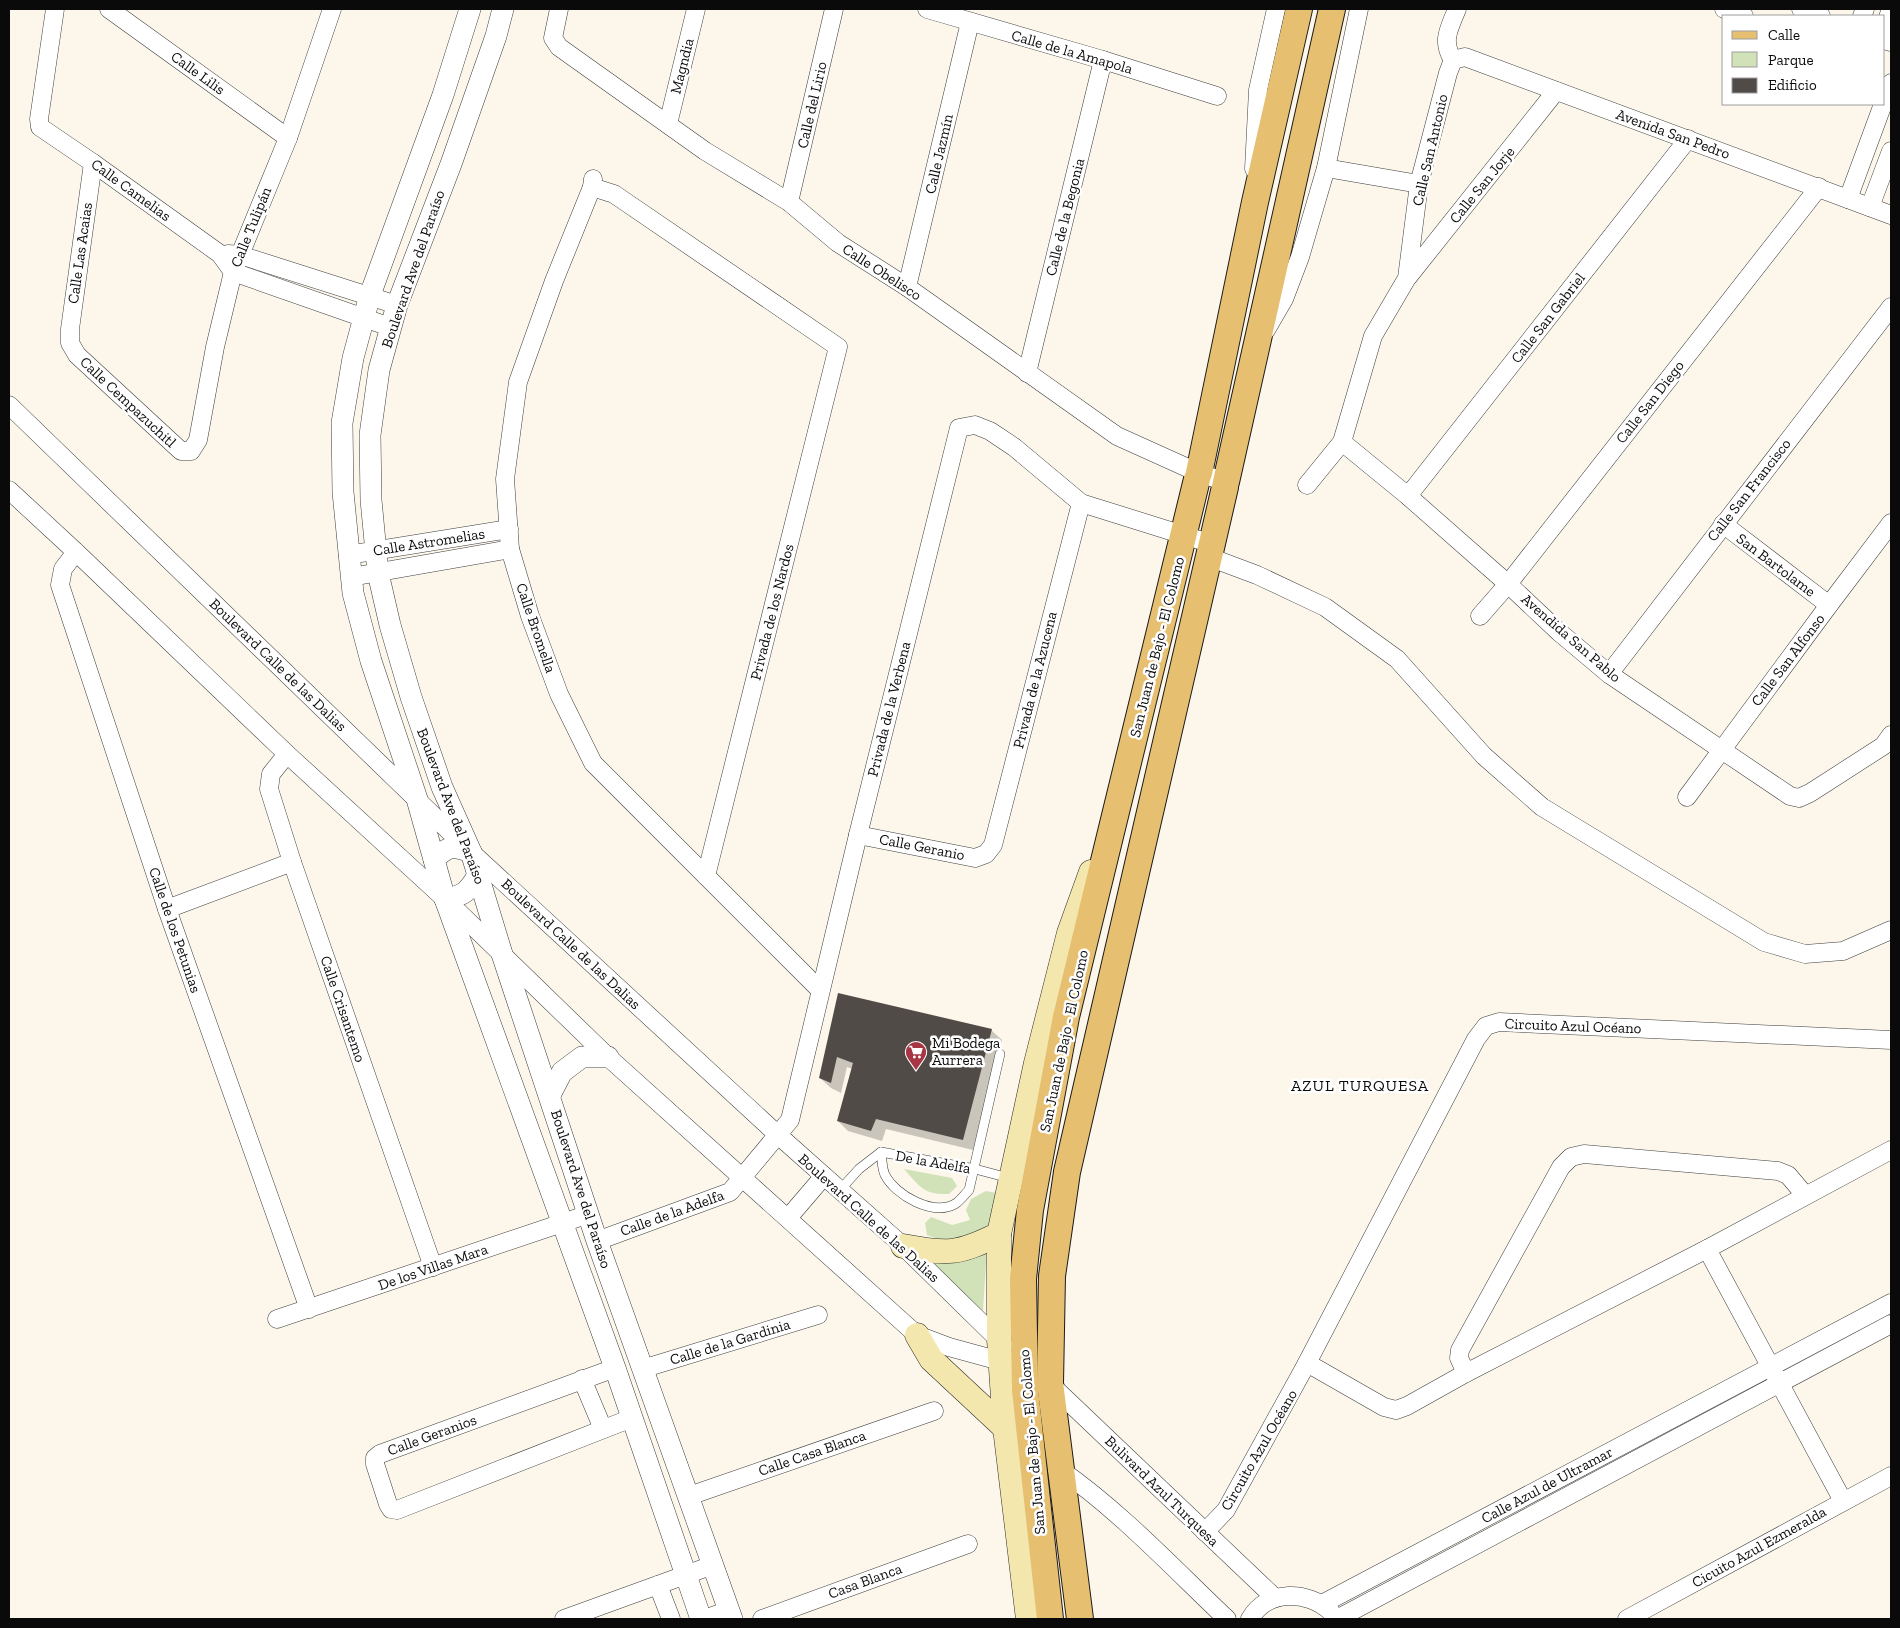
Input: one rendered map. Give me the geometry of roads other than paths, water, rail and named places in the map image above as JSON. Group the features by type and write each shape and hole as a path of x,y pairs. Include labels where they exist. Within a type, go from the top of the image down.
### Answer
{"main road":[{"name":"San Juan de Bajo - El Colomo","path":"1050,1619 1032,1463 1008,1356 1023,1279 1030,1210 1066,1017 1198,476 1255,202 1300,9"},
{"name":"San Juan de Bajo - El Colomo","path":"1080,1619 1050,1383 1052,1276 1067,1172 1257,346 1332,9"},
{"path":"1028,1619 1005,1428 1008,1356 999,1234 1036,1063 1069,933 1123,783"},
{"path":"903,1246 934,1252 954,1252 973,1247 999,1234"},
{"path":"917,1335 930,1359 1005,1428"}],"street":[{"name":"Calle Camelias","path":"54,9 39,119 40,127 220,254 233,272"},
{"name":"Calle Lilis","path":"109,9 288,138"},
{"name":"Calle Tulipán","path":"191,451 198,440 215,347 233,272 288,138 332,9"},
{"name":"Boulevard Ave del Paraíso","path":"470,9 443,95 370,295 353,358 342,424 343,492 353,593 370,661 416,799 445,899 615,1368 701,1619"},
{"name":"Boulevard Ave del Paraíso","path":"503,9 496,36 451,164 397,305 379,370 370,435 371,500 378,573 390,625 411,697 442,787 471,852 502,954 597,1241 731,1615"},
{"name":"Calle Obelisco","path":"559,9 553,38 559,47 705,151 789,202 838,244 907,286 1117,436 1198,476 1225,484"},
{"name":"Magndia","path":"668,124 696,9"},
{"name":"Calle del Lirio","path":"789,202 834,9"},
{"name":"Calle de la Amapola","path":"927,9 1103,60 1217,96"},
{"path":"1255,202 1254,154 1258,90 1276,9"},
{"path":"1257,346 1284,299 1300,257 1326,168 1359,9"},
{"path":"1454,60 1447,51 1446,39 1457,9"},
{"path":"1724,9 1741,15"},
{"path":"1800,9 1818,15"},
{"path":"1885,25 1891,9"},
{"name":"Calle Jazmín","path":"907,286 970,22"},
{"name":"Avenida San Pedro","path":"1454,60 1465,57 1891,215"},
{"name":"Calle de la Begonia","path":"1027,373 1103,60"},
{"name":"Calle San Antonio","path":"1307,485 1342,442 1373,336 1407,278 1419,184 1448,73 1454,60"},
{"path":"1885,100 1891,83"},
{"name":"Calle San Jorje","path":"1407,278 1556,92"},
{"path":"1848,199 1883,105"},
{"name":"Calle San Gabriel","path":"1408,496 1688,139"},
{"path":"1870,207 1891,151"},
{"name":"Calle Las Acaias","path":"70,344 70,328 93,163"},
{"path":"1326,168 1419,184"},
{"name":"Privada de los Nardos","path":"592,183 614,194 838,347 706,876"},
{"name":"Calle Bromella","path":"592,183 518,382 505,479 510,549 530,616 559,694 594,763 648,820 820,990"},
{"name":"Calle San Diego","path":"1480,616 1508,584 1819,187"},
{"path":"220,254 240,255 397,305"},
{"path":"233,272 390,327"},
{"name":"Calle San Francisco","path":"1608,674 1891,308"},
{"name":"Calle Cempazuchitl","path":"70,344 77,355 181,451 191,451"},
{"name":"Boulevard Calle de las Dalias","path":"11,411 471,852 778,1135 903,1246 1008,1356 1050,1383"},
{"name":"Privada de la Verbena","path":"778,1135 790,1120 858,834 959,428 975,425 990,431 1014,447 1081,503"},
{"name":"Avendida San Pablo","path":"1342,442 1408,496 1608,674 1790,796 1799,798 1810,793 1883,746 1891,735"},
{"name":"Boulevard Calle de las Dalias","path":"9,490 287,754 445,899 608,1057 917,1335 949,1347 1008,1356"},
{"path":"1081,503 1186,527 1257,575 1325,607 1397,659 1484,756 1542,807 1764,942 1805,954 1844,951 1891,930"},
{"name":"Privada de la Azucena","path":"986,854 993,845 1081,503"},
{"name":"Calle San Alfonso","path":"1687,797 1891,523"},
{"name":"San Bartolame","path":"1723,524 1829,605"},
{"name":"Calle Astromelias","path":"348,556 509,529"},
{"name":"Calle Astromelias","path":"351,577 510,549"},
{"name":"Calle de los Petunias","path":"76,552 63,569 60,585 166,909 308,1309"},
{"name":"Calle Crisantemo","path":"287,754 271,774 269,789 292,862 433,1267"},
{"name":"Calle Geranio","path":"858,834 975,858 986,854"},
{"path":"434,858 446,849 458,847 471,852"},
{"path":"166,909 292,862"},
{"path":"445,899 459,896 470,888 478,875"},
{"name":"Circuito Azul Océano","path":"1205,1532 1226,1510 1307,1363 1476,1039 1486,1026 1499,1022 1891,1040"},
{"path":"550,1095 562,1072 582,1057 608,1057"},
{"name":"Calle de la Adelfa","path":"597,1241 730,1192 778,1135"},
{"path":"1307,1363 1384,1407 1396,1410 1407,1406 1466,1373 1707,1249 1891,1150"},
{"path":"1466,1373 1459,1358 1460,1350 1561,1167 1571,1157 1584,1154 1778,1171 1788,1175 1805,1195"},
{"path":"788,1218 824,1176"},
{"name":"De los Villas Mara","path":"277,1319 589,1214"},
{"path":"1707,1249 1843,1502"},
{"name":"Calle Azul de Ultramar","path":"1322,1604 1891,1303"},
{"name":"Calle de la Gardinia","path":"642,1369 818,1315"},
{"name":"Calle Azul de Ultramar","path":"1337,1619 1891,1324"},
{"name":"Calle Geranios","path":"615,1368 380,1454 375,1458 375,1464 388,1504 392,1509 397,1510 632,1418"},
{"path":"582,1379 603,1429"},
{"name":"Bulivard Azul Turquesa","path":"1050,1383 1275,1598"},
{"name":"Calle Casa Blanca","path":"689,1496 934,1411"},
{"path":"1032,1463 1061,1470 1117,1513 1227,1619"},
{"name":"Cicuito Azul Ezmeralda","path":"1627,1619 1891,1476"},
{"name":"Casa Blanca","path":"762,1619 968,1544"},
{"path":"564,1619 713,1565"},
{"path":"658,1585 671,1619"},
{"path":"1250,1619 1254,1612 1275,1598 1299,1595 1322,1604 1337,1619"},
{"path":"705,1619 731,1615"}],"lane":[{"path":"881,1152 884,1174 896,1190 916,1202 937,1208 956,1204 969,1190 1000,1054"},
{"name":"De la Adelfa","path":"840,1190 859,1168 881,1152 975,1169 1011,1179"}],"place":[{"name":"Mi Bodega Aurrera","path":"916,1071"}],"district":[{"name":"AZUL TURQUESA","path":"1360,1085"}]}
